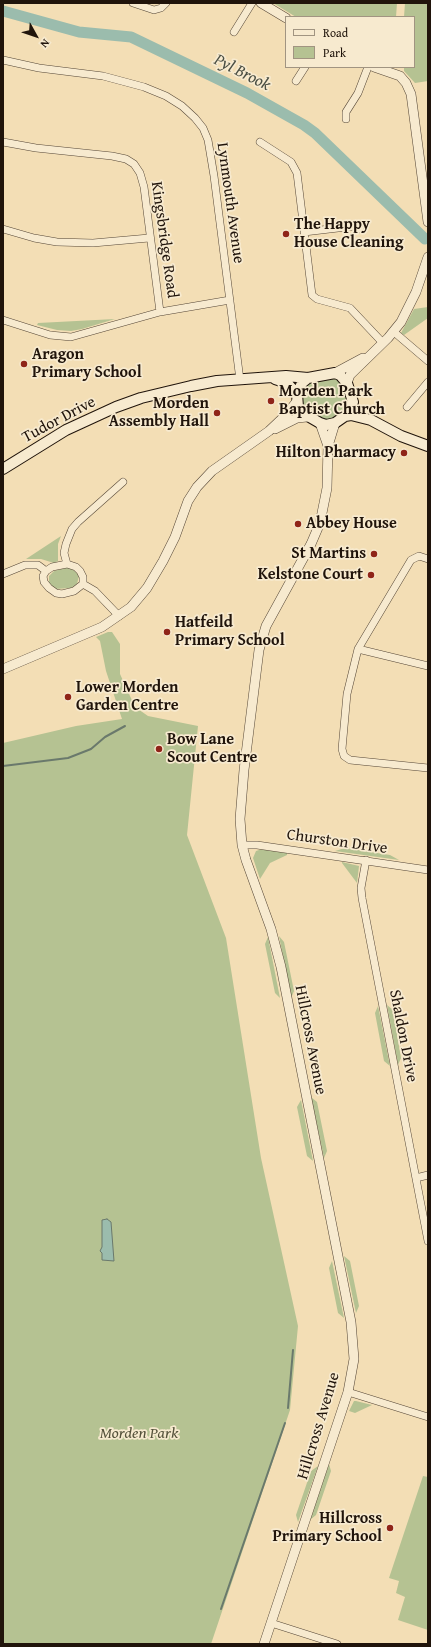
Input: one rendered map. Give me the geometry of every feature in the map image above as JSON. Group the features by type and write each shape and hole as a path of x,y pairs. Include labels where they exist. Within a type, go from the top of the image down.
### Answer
{"main road":[{"path":"297,397 302,383 308,378 335,373 340,375 347,383 353,402 371,420"},
{"name":"Tudor Drive","path":"3,469 66,430 126,402 192,386 286,376 308,378"},
{"path":"273,378 287,383 297,397 301,412 307,417 320,423 329,425 335,423 350,411 353,402"},
{"path":"345,416 351,415 371,420 401,436 428,446"}],"street":[{"path":"133,3 154,10 161,8 166,3"},
{"path":"234,32 252,3"},
{"path":"261,3 285,17"},
{"name":"Lynmouth Avenue","path":"3,60 39,68 95,74 144,86 170,98 195,118 202,128 211,154 240,380"},
{"path":"296,81 304,68"},
{"path":"346,119 346,112 358,93 368,68"},
{"path":"378,68 400,76 406,83 411,94 428,222"},
{"name":"Kingsbridge Road","path":"3,142 36,148 112,156 130,161 138,169 142,179 160,312"},
{"path":"260,142 291,162 297,173 312,295 317,299 350,308 382,343"},
{"path":"304,232 355,226 360,229"},
{"path":"3,229 34,238 58,242 93,243 149,238"},
{"path":"347,383 350,375 394,332 411,302 428,257"},
{"path":"3,320 50,335 71,337 160,312 230,300"},
{"path":"394,332 428,361"},
{"path":"335,373 367,357"},
{"path":"407,407 428,382"},
{"path":"269,431 297,397"},
{"path":"3,669 93,631 119,616 139,599 159,569 175,537 188,501 197,487 212,471 269,431 297,418 307,417"},
{"name":"Hillcross Avenue","path":"320,423 328,446"},
{"name":"Hillcross Avenue","path":"264,1644 348,1392 354,1359 353,1340 338,1253 275,943 242,845 240,819 259,650 266,626 311,544 320,523 327,488 328,446 335,423"},
{"path":"67,564 64,553 72,529 123,482"},
{"path":"428,558 419,556 411,560 358,649 353,664 345,703 342,754 350,760 428,768"},
{"path":"67,564 76,567 80,572 83,577 83,584 74,591 62,594 56,593 44,582 44,576 46,571 52,567 67,564"},
{"path":"3,574 25,565 38,565 46,571"},
{"path":"83,584 95,591 119,616"},
{"path":"358,649 428,666"},
{"name":"Churston Drive","path":"242,845 257,845 428,870"},
{"name":"Shaldon Drive","path":"366,860 361,888 362,898 428,1241"},
{"path":"416,1178 428,1175"},
{"path":"348,1392 428,1417"},
{"path":"271,1623 337,1644"}],"green space":[{"path":"273,3 397,3 396,16 294,16"},
{"path":"405,3 428,3 428,81 415,83 404,71 404,68 415,68 415,16 404,16"},
{"path":"428,307 428,318 404,335 401,333 414,309"},
{"path":"115,319 71,331 57,330 37,325 38,323"},
{"path":"334,378 341,383 348,405 331,420 326,421 305,410 301,404 301,391 308,383"},
{"path":"61,536 58,544 58,561 54,563 41,559 26,559"},
{"path":"70,568 78,573 79,576 77,584 71,588 55,589 49,583 49,576 54,571"},
{"name":"Morden Park","path":"112,632 120,644 120,674 135,707 148,716 198,726 187,835 226,938 261,1158 298,1326 290,1410 211,1644 3,1644 3,743 76,726 122,719 106,671 100,641 96,637"},
{"path":"345,848 390,855 399,860 335,851"},
{"path":"262,849 287,853 287,855 270,863 260,879 253,858 256,851"},
{"path":"342,863 359,866 357,883"},
{"path":"279,936 284,942 294,991 291,998"},
{"path":"268,937 280,998 275,993 265,944"},
{"path":"387,1005 393,1010 401,1058 398,1065"},
{"path":"378,1006 390,1066 384,1061 375,1013"},
{"path":"311,1097 317,1102 327,1151 324,1158"},
{"path":"301,1100 313,1161 307,1156 297,1107"},
{"path":"344,1256 350,1261 359,1306 356,1313"},
{"path":"332,1261 344,1318 338,1313 329,1268"},
{"path":"354,1401 372,1405 355,1413 349,1411"},
{"path":"329,1464 331,1471 316,1515 310,1520"},
{"path":"318,1466 298,1522 296,1515 311,1471"},
{"path":"423,1476 428,1477 428,1630 398,1620 405,1597 396,1593 399,1581 389,1578"}],"shaded area":[{"path":"107,1219 111,1222 114,1261 102,1260 102,1253 100,1251 102,1247 102,1220"}],"waterway":[{"name":"Pyl Brook","path":"3,11 79,32 131,37 247,93 304,125 315,133 425,239"},
{"path":"3,766 68,758 91,749 105,737 125,726"},
{"path":"288,1408 293,1350"},
{"path":"221,1609 285,1423"}],"place":[{"name":"The Happy House Cleaning","path":"286,234"},
{"name":"Aragon Primary School","path":"24,364"},
{"name":"Morden Park Baptist Church","path":"271,401"},
{"name":"Morden Assembly Hall","path":"217,413"},
{"name":"Hilton Pharmacy","path":"404,453"},
{"name":"Abbey House","path":"298,524"},
{"name":"St Martins","path":"374,554"},
{"name":"Kelstone Court","path":"371,575"},
{"name":"Hatfeild Primary School","path":"167,632"},
{"name":"Lower Morden Garden Centre","path":"68,697"},
{"name":"Bow Lane Scout Centre","path":"159,749"},
{"name":"Hillcross Primary School","path":"390,1528"}]}
